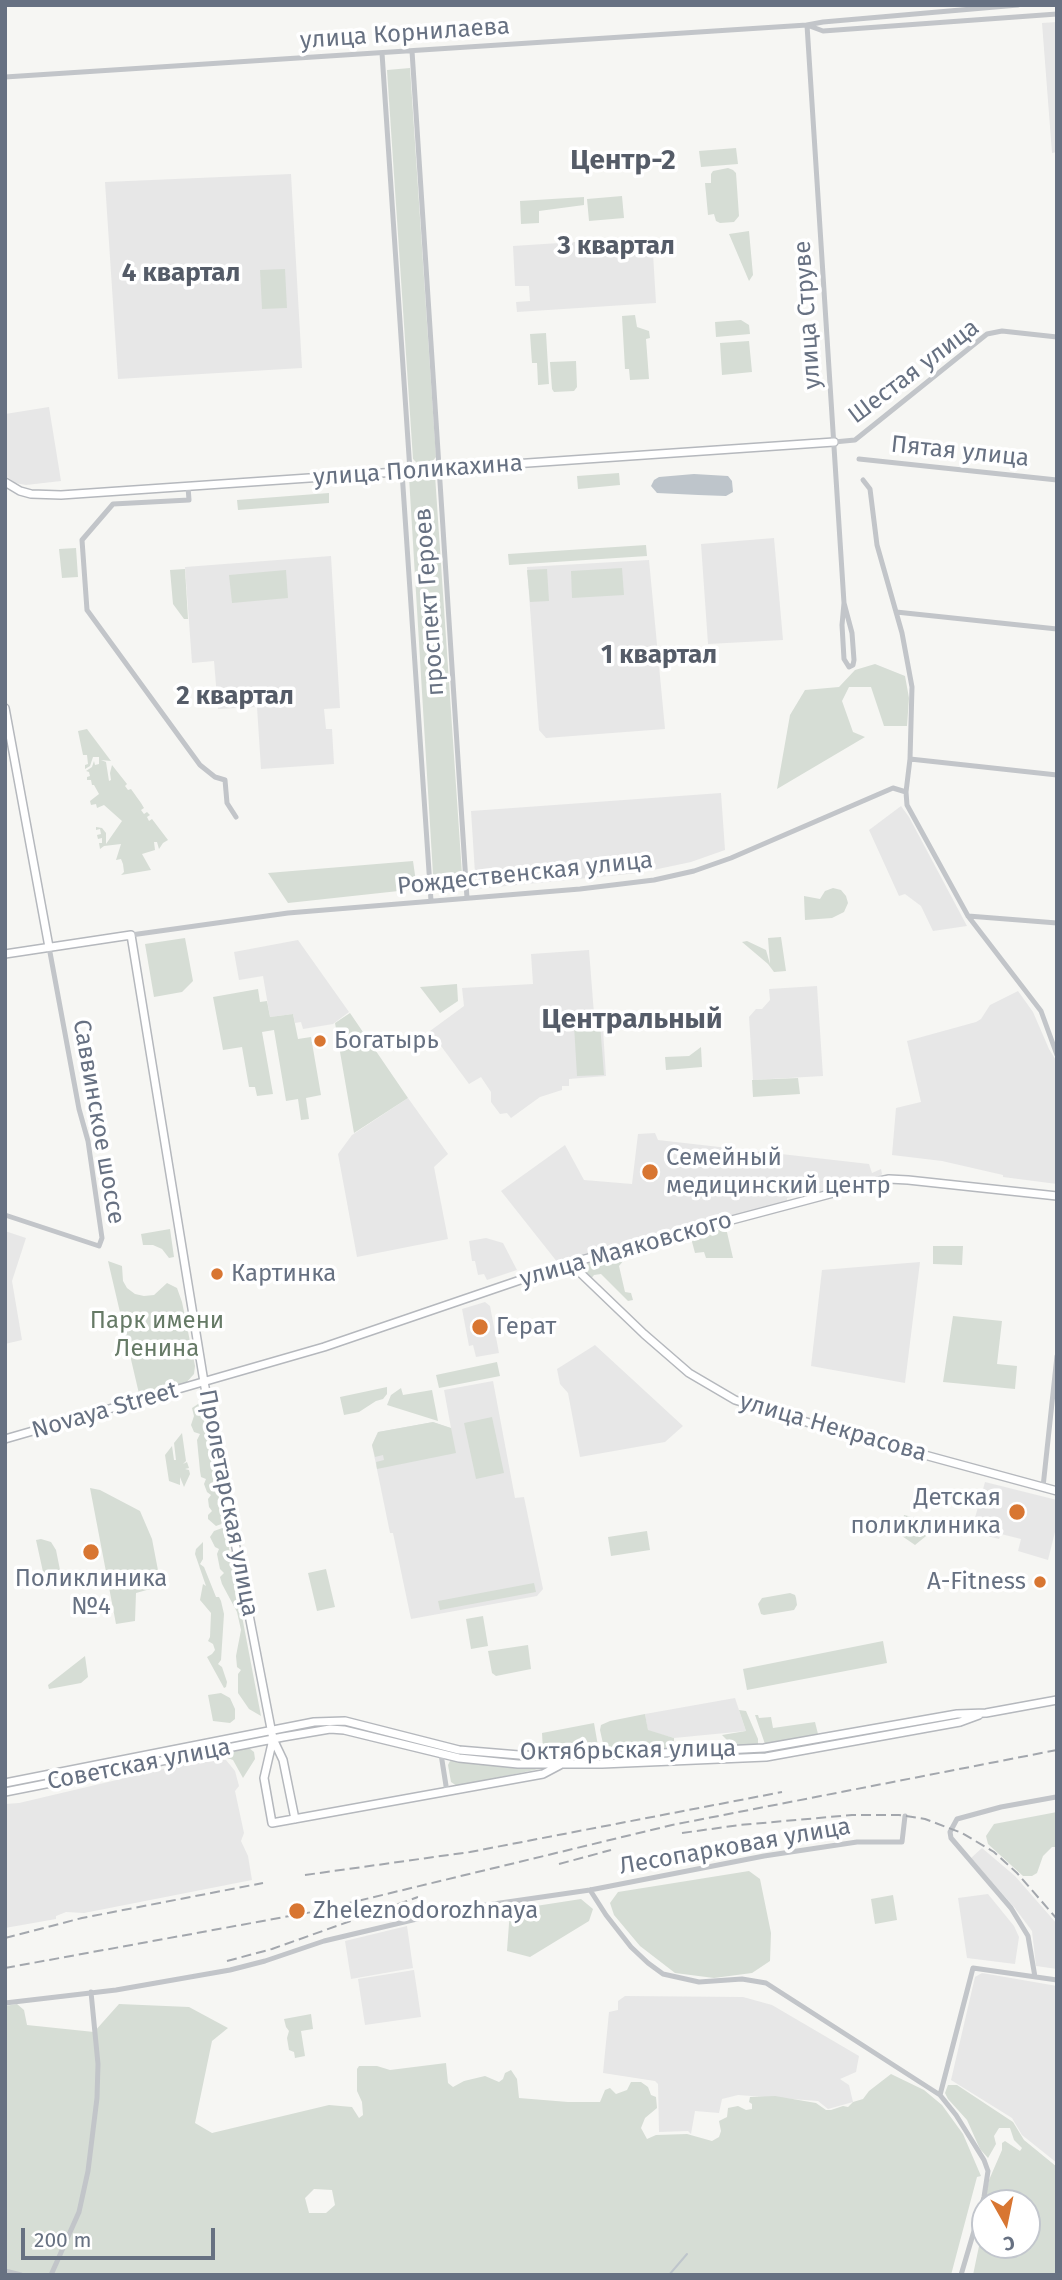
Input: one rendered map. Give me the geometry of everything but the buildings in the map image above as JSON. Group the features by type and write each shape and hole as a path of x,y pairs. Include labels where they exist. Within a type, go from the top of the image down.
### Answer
{"street":[{"name":"улица Корнилаева","path":"5,77 807,25 1018,5"},
{"name":"улица Корнилаева","path":"807,25 824,31 1057,13"},
{"name":"улица Струве","path":"807,25 844,603 844,661 847,666 851,666 854,660 852,633 844,603"},
{"name":"проспект Героев","path":"412,51 467,898"},
{"name":"проспект Героев","path":"382,53 431,901"},
{"name":"Шестая улица","path":"834,442 855,440 987,334 1002,331 1057,337"},
{"name":"улица Поликахина","path":"5,482 20,491 42,495 834,442"},
{"name":"Пятая улица","path":"859,459 1057,480"},
{"path":"863,480 870,489 877,545 897,612 912,692 907,805 968,916 1041,1011 1057,1055"},
{"path":"188,486 188,500 113,504 82,540 87,610 200,765 215,777 225,780 227,803 236,817"},
{"path":"897,612 1057,629"},
{"path":"5,709 49,947"},
{"path":"910,759 1057,775"},
{"name":"Рождественская улица","path":"131,935 290,913 627,884 694,871 780,838 893,788 906,792"},
{"path":"968,916 1057,923"},
{"path":"5,954 131,935"},
{"name":"Пролетарская улица","path":"131,935 204,1382 273,1739"},
{"name":"Саввинское шоссе","path":"5,1214 99,1246 102,1234 88,1140 79,1109 49,947"},
{"name":"улица Маяковского","path":"204,1382 324,1348 570,1263 882,1180 908,1180 1057,1196"},
{"name":"улица Некрасова","path":"570,1263 644,1334 690,1373 735,1400 829,1429 1057,1491"},
{"path":"1043,1487 1057,1356"},
{"name":"Novaya Street","path":"5,1439 204,1382"},
{"name":"Октябрьская улица","path":"271,1730 314,1722 345,1721 459,1750 567,1756 764,1748 957,1714 986,1713 1057,1700"},
{"name":"Октябрьская улица","path":"273,1739 316,1731 344,1730 458,1758 602,1765 766,1757 960,1722 986,1713"},
{"name":"Советская улица","path":"5,1783 271,1730"},
{"path":"273,1739 264,1778 272,1823 543,1774 555,1770 567,1756"},
{"path":"273,1739 283,1760 295,1819"},
{"name":"Советская улица","path":"5,1792 273,1739"},
{"path":"441,1754 447,1792"},
{"path":"267,1763 283,1760"},
{"path":"1035,1977 1028,1936 1011,1908 950,1836 950,1830 957,1819 1001,1807 1056,1797"},
{"name":"Лесопарковая улица","path":"5,2003 116,1990 240,1968 324,1941 459,1909 590,1890 777,1854 857,1842 902,1842 905,1816"},
{"name":"Лесопарковая улица","path":"590,1890 631,1947 663,1975 699,1982 751,1979 766,1983 940,2095"},
{"path":"961,2275 984,2197 988,2171 956,2115 940,2095 973,1968 1057,1980"},
{"path":"51,2275 79,2211 88,2171 97,2098 98,2064 91,1992"},
{"path":"5,2271 21,2275"}],"shaded area":[{"path":"1057,22 1057,152 1052,153 1042,23"},
{"path":"291,174 302,368 118,379 105,182"},
{"path":"652,237 656,303 517,312 516,302 530,301 529,286 515,286 513,246"},
{"path":"49,407 61,481 26,485 15,483 5,475 5,414"},
{"path":"694,474 728,476 732,481 733,492 726,496 657,493 651,486 659,477"},
{"path":"774,538 783,640 708,644 701,544"},
{"path":"331,556 340,708 324,709 326,729 332,729 334,764 261,769 257,707 218,709 214,661 192,663 185,567"},
{"path":"649,560 665,729 546,738 539,730 527,567"},
{"path":"721,793 725,850 691,862 639,873 476,889 471,811"},
{"path":"901,806 967,926 933,931 921,906 905,894 899,896 869,830"},
{"path":"298,940 349,1012 333,1024 303,1029 301,1022 295,1023 293,1014 270,1017 263,976 239,980 234,952"},
{"path":"589,950 594,1014 602,1014 606,1076 569,1079 569,1086 562,1086 562,1090 540,1097 511,1118 507,1113 500,1114 491,1102 491,1092 481,1077 469,1084 430,1031 464,1006 462,988 533,984 531,954"},
{"path":"817,986 823,1076 753,1080 749,1017 770,1000 769,989"},
{"path":"1018,991 1033,1012 1057,1062 1057,1184 1003,1177 942,1161 892,1155 896,1108 921,1102 907,1041 976,1022 990,1005"},
{"path":"408,1098 448,1154 434,1167 448,1239 357,1257 338,1154 352,1135"},
{"path":"655,1133 658,1140 869,1164 872,1173 881,1169 882,1174 558,1263 501,1191 565,1145 584,1180 632,1184 638,1134"},
{"path":"5,1231 26,1238 12,1281 22,1340 5,1344"},
{"path":"486,1238 503,1243 517,1270 487,1280 484,1274 478,1275 475,1261 472,1261 469,1241"},
{"path":"920,1262 905,1383 811,1366 822,1270"},
{"name":"Герат","path":"485,1302 490,1306 499,1353 476,1357 473,1345 469,1346 462,1309"},
{"path":"595,1345 683,1426 665,1442 580,1457 568,1393 560,1384 557,1369"},
{"path":"493,1381 515,1498 524,1497 543,1589 537,1596 411,1619 372,1445 378,1432 433,1422 451,1428 444,1390"},
{"name":"Детская поликлиника","path":"985,1482 1057,1500 1057,1524 1048,1560 1018,1551 1021,1539 1001,1534 999,1539 971,1532"},
{"path":"735,1698 746,1731 674,1738 648,1731 645,1714"},
{"path":"210,1758 226,1760 235,1771 239,1786 235,1791 244,1833 241,1841 248,1856 252,1880 84,1913 66,1912 56,1916 56,1919 5,1928 5,1804"},
{"path":"982,1848 1015,1876 1057,1924 1057,1969 1036,1966 1032,1931 971,1858"},
{"path":"988,1894 1014,1926 1019,1937 1015,1964 967,1958 958,1898"},
{"path":"407,1926 413,1968 351,1979 345,1941"},
{"path":"414,1970 421,2017 365,2025 358,1979"},
{"path":"982,1973 1057,1986 1057,2163 1022,2135 1012,2118 951,2080 975,1977"},
{"path":"625,1996 743,1997 772,2005 859,2056 856,2072 840,2079 849,2085 853,2102 828,2109 818,2101 738,2095 722,2099 719,2113 695,2111 691,2134 688,2131 659,2132 658,2084 655,2081 603,2073 609,2012 618,2010 618,2001"}],"green space":[{"path":"410,68 436,457 424,466 413,459 387,70"},
{"path":"736,148 738,164 701,167 699,151"},
{"path":"728,168 736,173 739,216 734,222 720,223 716,221 714,214 708,215 705,183 711,183 713,171"},
{"path":"622,196 624,218 589,221 587,199"},
{"path":"584,197 584,205 539,211 539,223 521,224 520,201"},
{"path":"749,231 753,275 749,281 729,234"},
{"path":"285,269 287,308 262,309 260,270"},
{"path":"635,315 637,327 649,331 650,338 646,339 649,379 630,380 629,369 625,369 622,316"},
{"path":"741,320 749,325 750,334 716,337 715,322"},
{"path":"546,333 549,384 538,385 537,363 532,363 530,334"},
{"path":"749,341 752,372 722,375 720,343"},
{"path":"576,361 577,387 574,391 554,392 550,362"},
{"path":"619,473 620,485 578,489 577,476"},
{"path":"435,475 463,889 434,891 409,477"},
{"path":"329,493 329,503 238,510 237,500"},
{"path":"646,545 647,556 509,565 508,554"},
{"path":"76,548 78,577 62,578 59,549"},
{"path":"622,568 624,595 572,598 571,571"},
{"path":"185,569 188,619 184,619 173,604 170,570"},
{"path":"547,569 549,601 530,602 527,570"},
{"path":"286,570 288,598 232,603 229,575"},
{"path":"875,664 905,676 909,698 907,726 884,726 871,687 849,687 842,701 853,732 865,737 777,789 790,715 805,690 839,687 855,670"},
{"path":"87,729 111,761 101,760 106,762 109,781 112,765 127,784 125,786 128,790 131,789 141,803 144,814 147,812 150,815 147,817 149,821 152,819 168,840 159,849 157,842 154,842 155,850 142,854 151,870 121,875 124,872 123,864 121,859 116,860 121,844 100,849 102,838 98,839 97,835 101,834 96,827 102,828 106,833 106,844 122,821 104,805 97,808 96,804 91,805 90,801 99,794 91,780 87,780 90,776 86,771 92,767 94,761 95,765 99,764 99,757 93,757 90,766 85,769 88,764 87,755 83,755 78,731"},
{"path":"413,861 417,889 288,903 268,873"},
{"path":"833,888 841,890 846,896 848,903 844,912 832,918 805,920 804,896 820,899 825,891"},
{"path":"781,937 786,971 774,972 742,942 747,941 766,950 770,964 768,938"},
{"path":"185,938 193,981 182,992 154,997 145,944"},
{"path":"457,984 458,1001 440,1013 420,987"},
{"path":"258,989 260,1002 267,1001 270,1017 293,1014 298,1039 311,1037 321,1095 306,1098 309,1119 301,1120 298,1099 286,1101 274,1030 262,1032 273,1094 257,1096 255,1087 249,1087 242,1047 223,1050 213,997"},
{"path":"350,1013 408,1098 354,1133 335,1023"},
{"path":"600,1024 604,1075 577,1076 574,1025"},
{"path":"82,1031 90,1037 98,1084 89,1094 87,1084 83,1081 86,1077 81,1048 77,1044 80,1041 79,1032"},
{"path":"701,1047 702,1067 666,1070 665,1057 689,1056"},
{"path":"798,1078 800,1094 753,1097 752,1080"},
{"path":"726,1228 733,1258 706,1258 704,1252 695,1253 691,1238"},
{"path":"170,1229 174,1257 169,1258 162,1249 153,1245 143,1245 141,1234"},
{"path":"933,1246 963,1246 962,1265 933,1264"},
{"path":"618,1255 624,1260 619,1266 625,1292 631,1293 633,1300 628,1301 601,1274 594,1275 591,1279 584,1268 588,1263"},
{"name":"Парк имени Ленина","path":"108,1261 122,1266 123,1281 135,1294 154,1295 167,1283 177,1288 195,1366 194,1374 185,1384 140,1398"},
{"path":"953,1316 1002,1321 997,1364 1017,1366 1015,1389 943,1382"},
{"path":"497,1362 500,1376 439,1388 436,1375"},
{"path":"387,1387 387,1394 383,1399 359,1412 344,1415 340,1397"},
{"path":"401,1388 403,1395 432,1390 438,1421 387,1405 391,1395"},
{"path":"201,1402 224,1523 216,1526 208,1519 212,1511 208,1499 211,1495 204,1484 206,1479 201,1477 197,1440 200,1434 194,1432 191,1425 194,1416 192,1408"},
{"path":"492,1417 504,1473 476,1479 464,1423"},
{"path":"433,1422 451,1428 456,1453 377,1469 376,1462 384,1460 383,1455 375,1457 372,1445 378,1432"},
{"path":"182,1433 186,1461 183,1464 187,1462 189,1468 185,1469 189,1470 190,1474 184,1487 180,1477 180,1485 169,1481 165,1455 172,1446 176,1460 174,1443"},
{"path":"90,1488 100,1490 140,1511 152,1539 161,1586 136,1593 135,1621 116,1624"},
{"path":"904,1515 941,1524 915,1545 899,1534"},
{"path":"225,1527 261,1716 249,1709 238,1693 238,1674 241,1670 237,1667 236,1656 241,1630 237,1612 220,1577 224,1573 220,1569 217,1554 219,1549 210,1537 214,1531"},
{"path":"647,1531 650,1550 611,1556 608,1537"},
{"path":"36,1540 51,1542 56,1550 60,1570 52,1572 53,1580 45,1581"},
{"path":"203,1542 203,1559 200,1564 204,1567 216,1597 221,1601 224,1614 221,1660 218,1664 222,1667 227,1682 224,1688 207,1657 215,1650 213,1644 208,1641 211,1613 200,1600 203,1584 206,1586 195,1554"},
{"path":"326,1569 335,1607 317,1611 308,1573"},
{"path":"534,1583 536,1592 440,1610 438,1601"},
{"path":"790,1593 796,1598 797,1605 794,1610 761,1614 758,1604 762,1598"},
{"path":"483,1616 488,1646 471,1649 466,1619"},
{"path":"883,1641 887,1663 747,1690 743,1669"},
{"path":"528,1645 531,1669 496,1676 492,1673 488,1651"},
{"path":"85,1656 88,1677 81,1683 49,1689 48,1685"},
{"path":"221,1693 230,1698 235,1709 235,1719 230,1723 213,1721 208,1695"},
{"path":"739,1710 746,1711 758,1745 733,1746 722,1735 746,1731"},
{"path":"645,1714 648,1730 674,1738 674,1749 610,1751 604,1748 601,1725"},
{"path":"755,1715 759,1718 771,1717 773,1728 815,1722 818,1734 765,1744"},
{"path":"594,1723 597,1750 543,1751 542,1733"},
{"path":"249,1748 254,1752 255,1759 243,1778 233,1760 219,1755 219,1753"},
{"path":"450,1761 544,1768 457,1786 451,1782 448,1765"},
{"path":"1057,1812 1057,1847 1052,1847 1043,1856 1037,1873 1032,1876 1023,1876 988,1844 986,1836 994,1824"},
{"path":"749,1871 760,1879 771,1933 770,1961 752,1973 714,1978 675,1973 640,1946 614,1915 610,1903 618,1892"},
{"path":"893,1895 897,1920 875,1924 871,1899"},
{"path":"581,1899 593,1909 589,1921 530,1957 507,1951 510,1910"},
{"path":"17,2004 24,2010 27,2025 94,2032 119,2004 189,2007 228,2028 212,2041 195,2123 212,2133 329,2105 352,2107 359,2118 363,2115 362,2102 357,2091 359,2066 377,2066 390,2070 446,2063 448,2083 453,2087 485,2076 499,2082 505,2073 511,2070 517,2079 519,2098 568,2102 600,2102 605,2090 610,2088 616,2094 627,2090 631,2082 641,2082 648,2087 651,2095 656,2097 657,2108 645,2118 641,2128 647,2139 656,2135 687,2134 712,2141 719,2137 719,2121 727,2117 728,2108 738,2106 746,2110 752,2109 750,2097 775,2096 816,2103 826,2110 831,2110 848,2107 863,2099 891,2074 924,2090 942,2105 963,2134 981,2176 977,2177 974,2189 971,2189 971,2200 951,2275 5,2275 5,2006","holes":["314,2189 332,2190 335,2205 326,2213 309,2213 305,2198"]},
{"path":"311,2014 313,2029 301,2031 305,2056 295,2058 294,2052 289,2050 289,2031 284,2019"},
{"path":"948,2085 957,2085 1013,2122 1024,2140 1057,2167 1057,2275 973,2275 976,2259 1041,2259 1041,2189 987,2189 1002,2150 1002,2143 1005,2141 1020,2151 1022,2148 1014,2140 1010,2128 999,2128 994,2136 996,2144 988,2158 980,2149 967,2120 945,2093"}],"waterway":[{"path":"669,2275 687,2254"}],"railway":[{"path":"5,1968 312,1912 672,1825 1057,1750"},
{"path":"305,1875 470,1852 782,1792"},
{"path":"682,1833 852,1815 899,1815 925,1819 962,1833 994,1852 1017,1873 1057,1919"},
{"path":"559,1864 611,1850"},
{"path":"5,1938 82,1918 263,1883"},
{"path":"227,1961 272,1949 418,1897"}],"place":[{"name":"Богатырь","path":"320,1041"},
{"name":"Семейный медицинский центр","path":"650,1172"},
{"name":"Картинка","path":"217,1274"},
{"name":"Герат","path":"480,1327"},
{"name":"Детская поликлиника","path":"1017,1512"},
{"name":"Поликлиника №4","path":"91,1552"},
{"name":"A-Fitness","path":"1040,1582"},
{"name":"Zheleznodorozhnаyа","path":"297,1911"}],"district":[{"name":"Центр-2","path":"623,161"},
{"name":"3 квартал","path":"616,247"},
{"name":"4 квартал","path":"181,274"},
{"name":"1 квартал","path":"659,656"},
{"name":"2 квартал","path":"235,697"},
{"name":"Центральный","path":"632,1020"}]}
